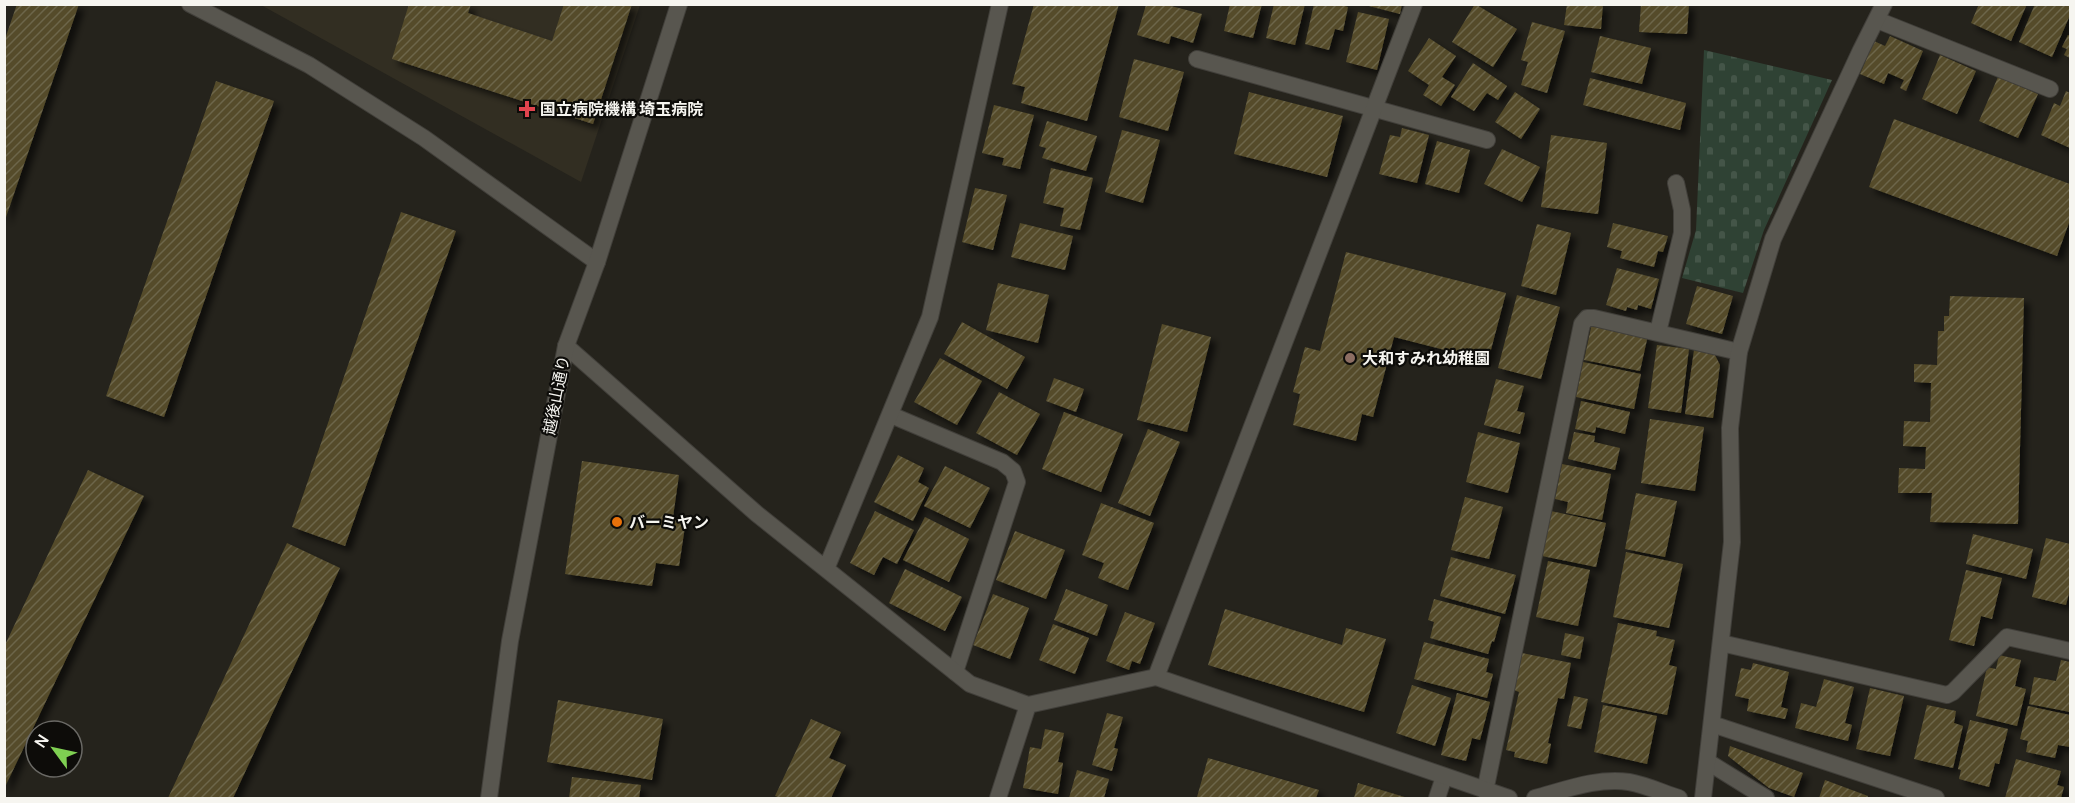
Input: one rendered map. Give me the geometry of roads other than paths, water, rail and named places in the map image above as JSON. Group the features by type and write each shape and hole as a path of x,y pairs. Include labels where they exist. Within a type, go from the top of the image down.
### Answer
{"street":[{"path":"190,4 309,65 339,83 424,138 597,262"},
{"name":"越後山通り","path":"489,798 510,641 566,346 597,262 679,4"},
{"path":"826,569 930,317 1000,4"},
{"path":"1156,677 1414,4"},
{"path":"1702,798 1732,542 1730,428 1739,352 1773,239 1861,50 1881,12 2049,89"},
{"path":"1197,59 1487,140"},
{"path":"1658,332 1682,233 1682,210 1676,183"},
{"path":"1485,791 1582,324 1587,318 1594,318 1739,352"},
{"path":"566,346 757,514 970,684 1028,705 1156,677 1509,798"},
{"path":"891,415 1002,462 1013,471 1017,482 955,672"},
{"path":"1721,643 1947,694 1953,692 2007,637 2070,651"},
{"path":"998,798 1028,705"},
{"path":"1712,724 1936,798"},
{"path":"1708,762 1766,798"},
{"path":"1437,798 1443,777"},
{"path":"1535,798 1594,783 1613,781 1631,782 1679,798"}],"place":[{"name":"国立病院機構 埼玉病院","path":"527,109"},
{"name":"大和すみれ幼稚園","path":"1350,358"},
{"name":"バーミヤン","path":"617,522"}]}
